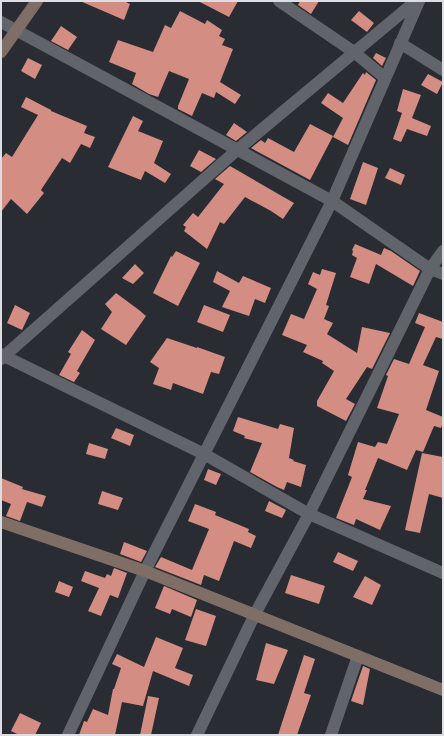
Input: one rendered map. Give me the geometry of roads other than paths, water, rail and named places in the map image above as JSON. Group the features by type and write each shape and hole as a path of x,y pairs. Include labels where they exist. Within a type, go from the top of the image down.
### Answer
{"street":[{"path":"1,52 37,1"},
{"path":"279,1 354,52 385,78"},
{"path":"417,1 237,150 2,356 204,454 309,514 443,573"},
{"path":"68,735 145,571 332,201 417,1"},
{"path":"1,22 332,201 430,269 443,274"},
{"path":"400,43 443,70"},
{"path":"197,735 255,614 309,514 430,269 443,251"},
{"path":"1,522 145,571 443,690"},
{"path":"330,735 358,656"}]}
